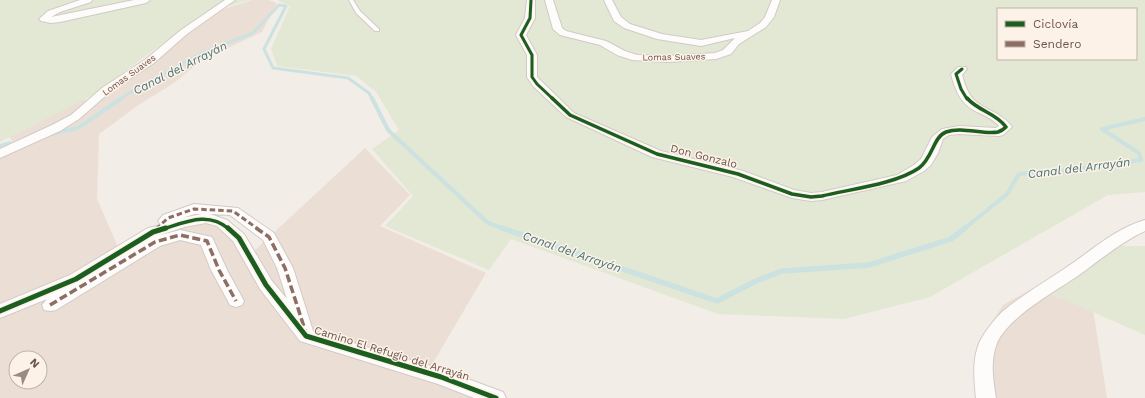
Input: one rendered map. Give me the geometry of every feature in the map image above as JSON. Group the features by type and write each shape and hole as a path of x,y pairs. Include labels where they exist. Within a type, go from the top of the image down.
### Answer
{"street":[{"path":"88,0 51,13 45,16 44,19 60,19 146,0"},
{"name":"Lomas Suaves","path":"0,154 56,128 75,117 106,90 150,60 184,32 231,0"},
{"name":"Don Gonzalo","path":"531,0 530,18 521,35 522,41 532,55 532,77 537,84 570,116 657,154 738,174 781,191 801,196 811,197 835,194 906,176 926,162 932,153 938,136 946,132 959,130 999,132 1006,127 1003,121 970,102 961,88 956,74 962,69"},
{"name":"Lomas Suaves","path":"549,0 558,29 563,33 603,43 621,53 636,58 667,59 716,56 727,52 736,42 753,32 766,21 776,0"},
{"path":"608,0 617,19 627,26 660,37 701,43 753,32"},
{"path":"153,232 168,218 194,209 233,211 269,237 285,268 296,299 306,336"},
{"name":"Camino El Refugio del Arrayán","path":"0,311 81,281 153,232 182,223 206,218 222,223 239,238 266,285 306,336 440,377 496,398"},
{"path":"986,398 982,372 983,359 989,341 999,327 1010,316 1047,289 1126,235 1145,225"},
{"path":"50,305 81,281 155,242 180,235 207,241 218,270 236,301"}],"lane":[{"path":"351,0 358,12 378,30"}],"shaded area":[{"path":"252,0 269,0 277,3 262,32 202,60 174,83 140,104 99,134 97,199 122,256 168,232 189,224 210,222 238,236 254,251 365,148 410,195 380,226 486,273 430,368 485,398 0,398 0,156 18,147 0,127 51,93 88,100 154,55 173,35 215,12"},
{"path":"1033,288 1093,309 1107,398 979,398 987,330 1003,305"}],"green space":[{"path":"0,0 249,0 203,14 91,96 0,142"},
{"path":"277,0 1145,0 1145,192 1108,195 930,297 844,319 718,314 511,239 489,270 385,226 413,196 372,149 399,130 376,92 356,76 277,66 271,49 290,6"},
{"path":"1118,246 1145,246 1145,335 1052,294"}],"waterway":[{"name":"Canal del Arrayán","path":"120,99 204,52 253,33 279,5 286,6 264,49 273,68 348,78 369,93 372,99"},
{"name":"Canal del Arrayán","path":"50,134 78,128 122,98"},
{"name":"Canal del Arrayán","path":"372,98 388,130 488,223 505,229"},
{"name":"Canal del Arrayán","path":"964,229 1007,194 1019,174 1081,169 1141,160 1139,153 1102,129 1145,119"},
{"name":"Canal del Arrayán","path":"0,146 10,143"},
{"name":"Canal del Arrayán","path":"502,228 717,301 756,281 782,271 869,265 951,239 965,228"}],"marked path":[{"path":"156,229 168,218 194,209 233,211 269,237 285,268 305,330"},
{"path":"50,305 155,242 180,235 207,241 219,270 236,301"}],"cycle path":[{"path":"531,0 530,18 521,35 532,55 532,77 537,84 570,115 657,154 738,174 792,194 811,197 822,196 901,178 919,168 926,162 932,153 938,137 946,132 959,130 999,132 1006,127 999,119 974,105 967,99 961,89 956,74 962,69"},
{"path":"0,311 76,279 153,232 182,223 206,218 222,223 239,238 266,285 306,336 441,377 496,398"}]}
